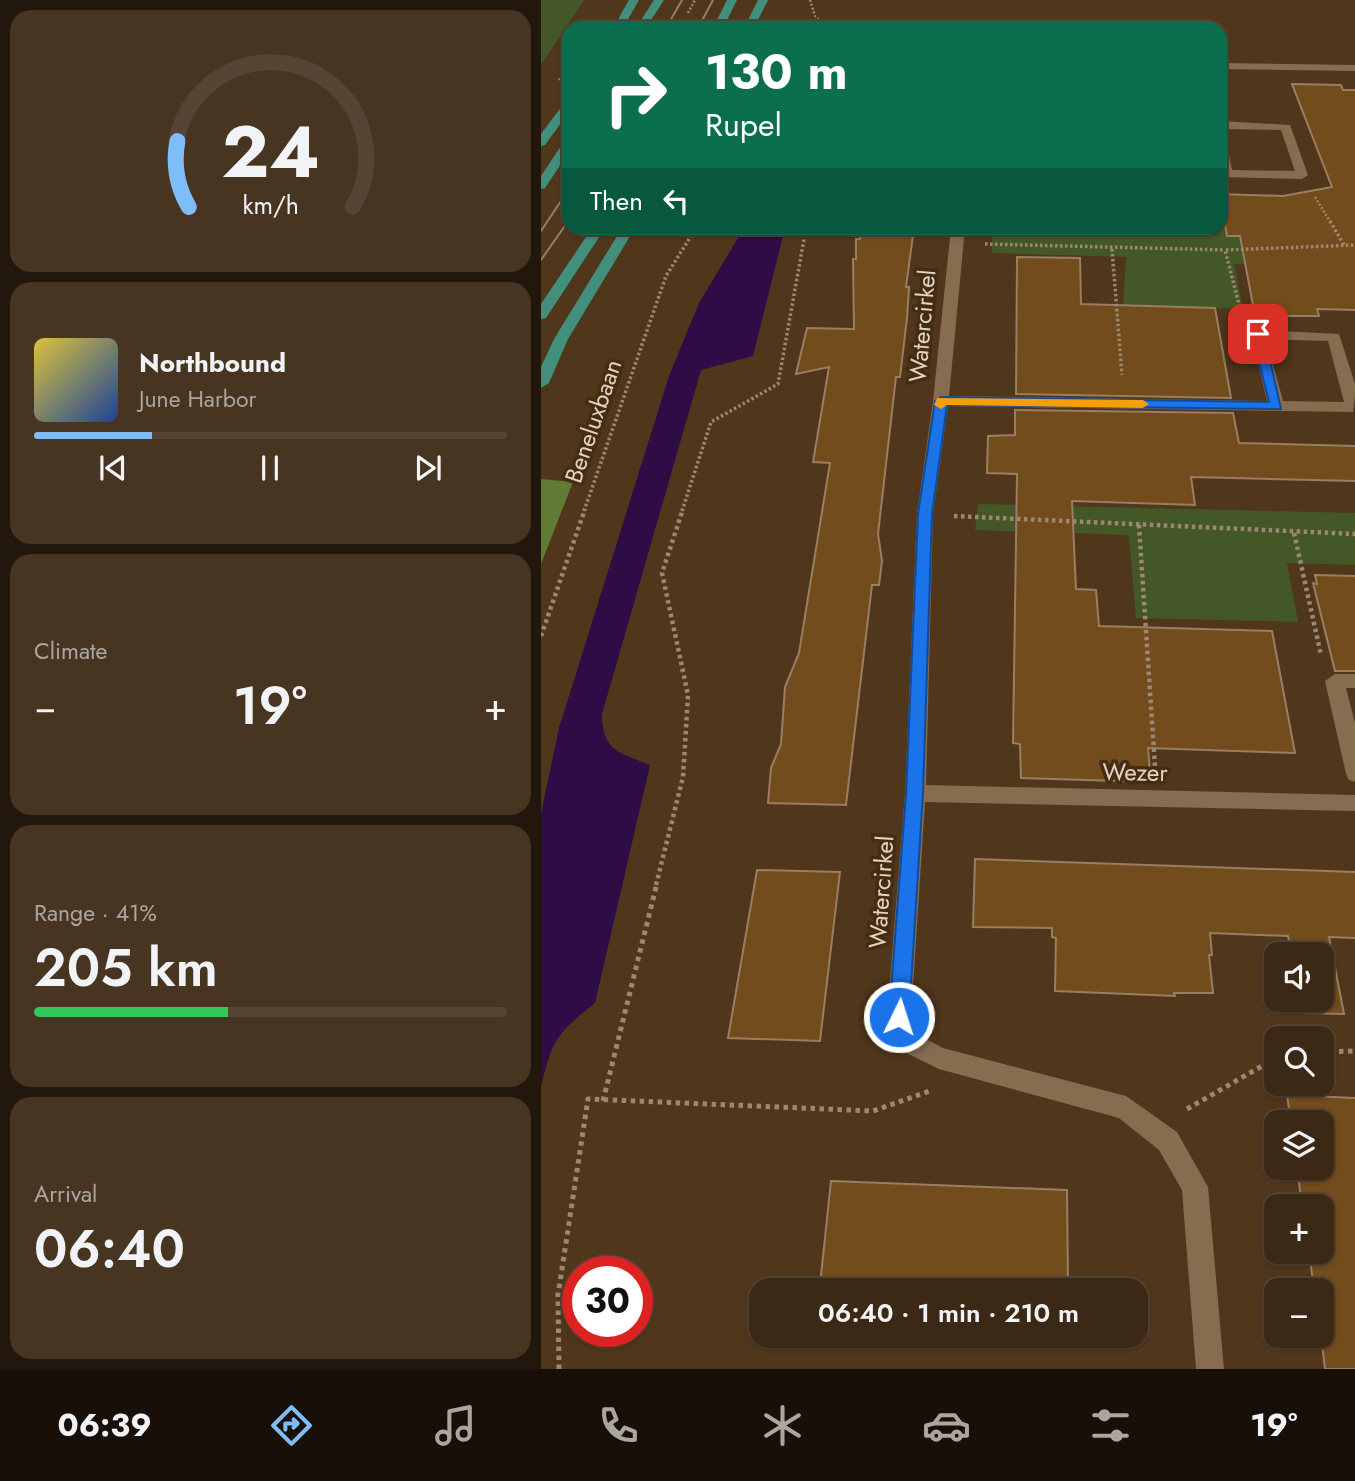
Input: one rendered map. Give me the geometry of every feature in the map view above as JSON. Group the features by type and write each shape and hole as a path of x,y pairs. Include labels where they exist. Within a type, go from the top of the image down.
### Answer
{"main road":[{"path":"622,21 634,0"},
{"path":"646,21 659,0"},
{"path":"722,21 732,0"},
{"path":"752,21 763,0"},
{"path":"541,142 562,114"},
{"path":"541,185 562,154"},
{"path":"541,315 593,235"},
{"path":"541,383 561,339 624,235"}],"street":[{"path":"1227,66 1355,68"},
{"path":"1227,125 1286,127 1302,175 1227,174"},
{"name":"Watercirkel","path":"957,235 941,401 925,514 914,793 899,1017 907,1041 938,1058 1126,1108 1168,1141 1195,1187 1209,1369"},
{"path":"941,401 1124,404 1276,406 1353,407 1334,337 1258,334 1276,406"},
{"path":"1355,681 1335,681 1355,774"},
{"name":"Wezer","path":"914,793 1355,803"}],"path":[{"path":"688,13 695,0"},
{"path":"810,0 820,21"},
{"path":"1302,175 1344,246"},
{"name":"Beneluxbaan","path":"541,635 666,276 692,235"},
{"path":"603,1101 683,777 688,695 662,573 711,422 778,384 805,235"},
{"path":"957,235 1112,249 1225,250 1355,245"},
{"path":"1112,249 1124,404"},
{"path":"1225,250 1242,317 1258,334"},
{"path":"925,514 1355,534"},
{"path":"1139,525 1157,799"},
{"path":"1294,533 1319,652 1335,681"},
{"path":"1334,1052 1355,1051"},
{"path":"1152,1129 1264,1065"},
{"path":"559,1369 558,1295 588,1099 873,1111 986,1071"}],"green space":[{"path":"541,0 584,0 570,21 562,21 562,33 541,65"},
{"path":"1227,221 1355,223 1355,264 1234,264 1243,309 1123,305 1126,257 992,253 992,235 1227,235"},
{"path":"541,479 573,482 541,564"},
{"path":"978,504 1355,513 1355,565 1287,563 1298,622 1136,618 1129,535 975,530"}],"shaded area":[{"path":"740,235 783,236 753,356 701,370 602,714 605,736 609,743 622,753 650,765 595,1003 572,1022 558,1039 549,1058 541,1087 541,814 559,728 669,376 699,303"}],"building":[{"path":"1292,84 1341,85 1343,90 1356,90 1356,310 1317,309 1319,316 1255,316 1240,236 1227,236 1227,194 1283,196 1332,187"},
{"path":"861,235 913,235 906,287 909,287 907,318 900,377 896,377 878,534 882,561 879,585 872,585 846,805 768,803 771,768 781,744 785,687 799,653 830,463 813,462 829,367 796,374 807,328 854,329 853,259 856,259 856,239 860,239"},
{"path":"1017,257 1080,258 1081,304 1215,308 1231,398 1016,394"},
{"path":"1015,410 1233,413 1239,443 1356,446 1356,481 1191,477 1195,505 1072,501 1076,589 1096,590 1099,626 1272,631 1295,753 1148,748 1151,782 1021,778 1020,744 1013,743 1017,474 987,473 988,436 1015,435"},
{"path":"1315,575 1356,576 1356,671 1335,671 1313,583 1317,584"},
{"path":"975,859 1356,872 1356,938 1329,937 1330,942 1289,942 1288,936 1210,933 1213,993 1174,993 1175,996 1055,991 1056,938 1052,937 1052,928 973,927"},
{"path":"757,870 840,872 820,1041 728,1038"},
{"path":"1334,963 1344,1014 1302,1013 1334,1012"},
{"path":"1287,1096 1356,1098 1356,1369 1325,1369 1323,1348 1334,1348 1334,1278 1312,1278 1311,1264 1334,1264 1334,1194 1300,1194 1299,1180 1334,1180 1334,1110 1289,1110"},
{"path":"831,1181 1067,1190 1068,1278 821,1278"}],"tram line":[{"path":"670,21 682,0"},
{"path":"702,21 713,0"},
{"path":"541,231 562,200"},
{"path":"541,260 562,230"}],"slow traffic":[{"path":"941,405 941,401 1143,404"}],"route":[{"path":"899,1017 914,793 925,514 941,401 1276,406 1258,334"}]}
